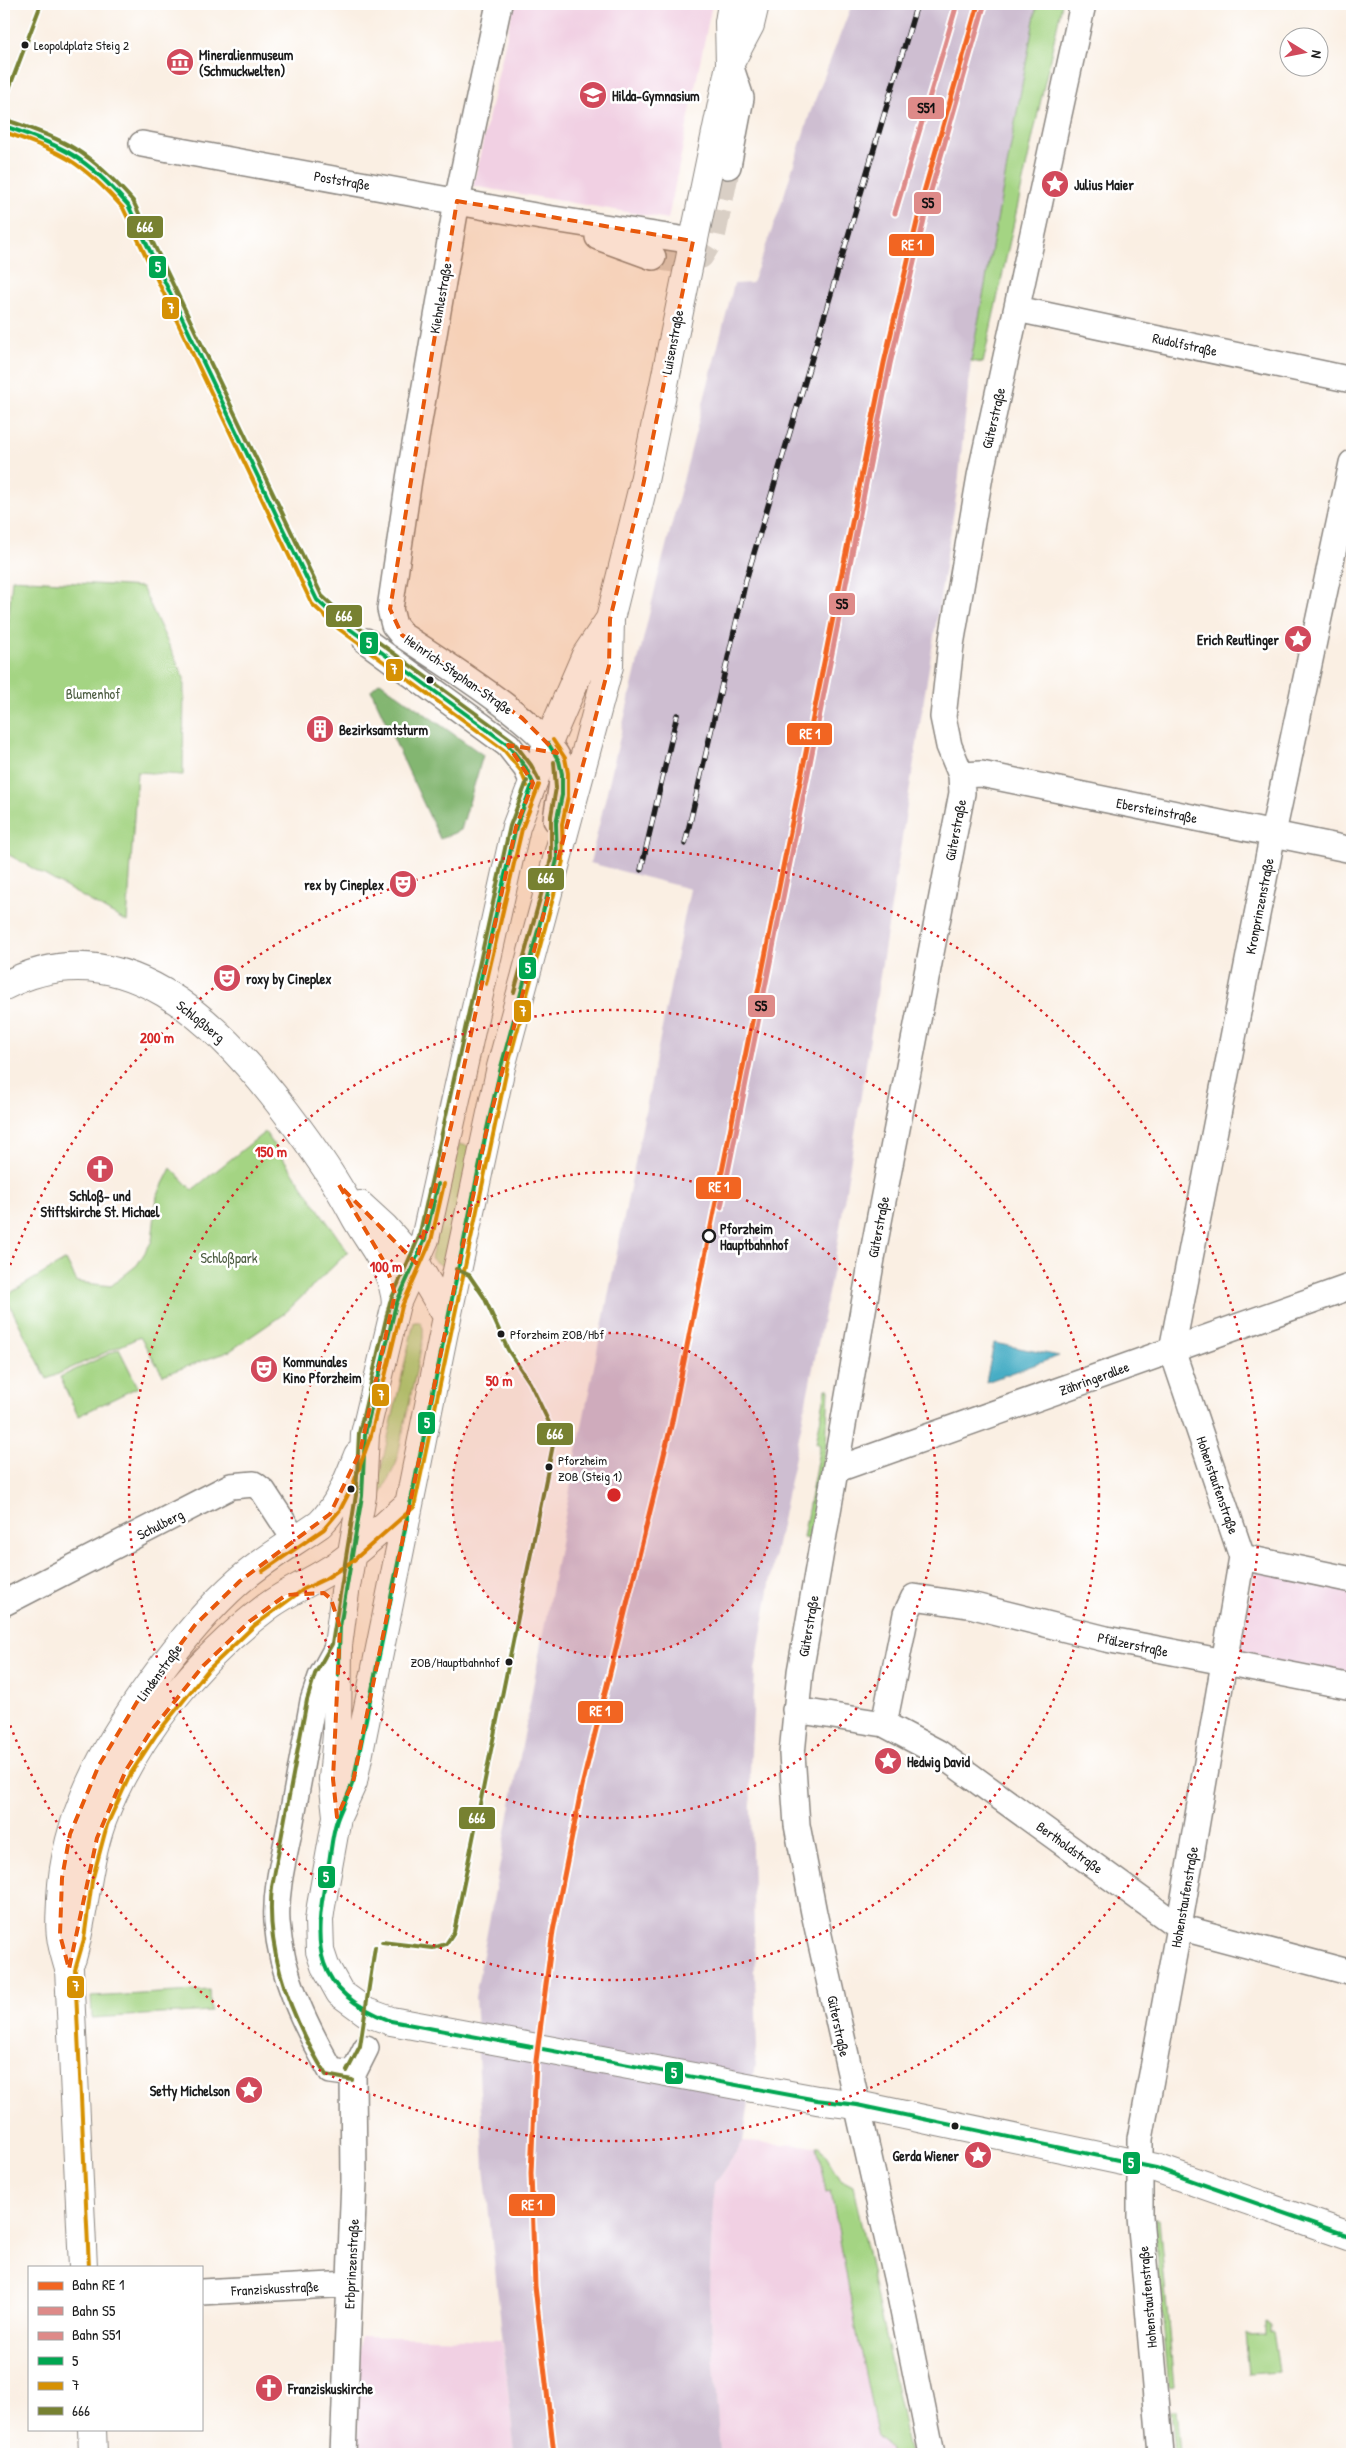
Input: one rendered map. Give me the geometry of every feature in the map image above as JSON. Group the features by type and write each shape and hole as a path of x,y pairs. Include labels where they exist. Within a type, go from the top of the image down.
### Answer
{"main road":[{"name":"Luisenstraße","path":"338,1817 353,1782 447,1316 501,1067 609,666 610,619 643,486 730,65 729,22 732,4"},
{"name":"Luisenstraße","path":"730,65 750,25 755,4"},
{"name":"Luisenstraße","path":"396,1304 425,1239 516,827 548,743 586,655 610,619"},
{"name":"Schloßberg","path":"4,986 22,977 42,972 85,966 120,972 138,978 180,1002 206,1022 240,1054 265,1084 339,1185 354,1215 390,1272 396,1304"},
{"name":"Schloßberg","path":"339,1185 384,1227 415,1262 447,1316"},
{"path":"396,1304 365,1434 362,1496 340,1627 337,1734 333,1779 338,1817 319,1920 320,1951 325,1966 340,1993 366,2012 391,2021 817,2100 856,2105 1139,2164 1351,2236"},
{"name":"Lindenstraße","path":"83,2266 69,1969 60,1935 65,1861 77,1815 99,1765 137,1702 190,1630 240,1580 320,1524 334,1507 347,1482 365,1434"},
{"name":"Lindenstraße","path":"69,1969 78,1938 84,1889 97,1838 108,1806 126,1770 164,1712 217,1650 250,1621 286,1595 351,1555 408,1505"},
{"path":"286,1595 302,1591 324,1593 331,1599 340,1627"},
{"path":"340,1627 349,1630 361,1646 370,1648 380,1642"},
{"path":"92,2430 93,2454"}],"street":[{"name":"Kiehnlestraße","path":"392,594 409,479 457,201 499,4"},
{"name":"Güterstraße","path":"932,2454 898,2286 814,1913 797,1824 792,1754 800,1672 874,1247 962,793 960,775 944,730 944,689 980,476 1018,309 1064,84 1083,4"},
{"path":"728,166 741,98 730,65"},
{"name":"Poststraße","path":"142,144 541,217 693,241"},
{"name":"Poststraße","path":"541,217 653,257"},
{"name":"Rudolfstraße","path":"1018,309 1352,380"},
{"name":"Kronprinzenstraße","path":"1172,1350 1273,833 1352,463"},
{"name":"Heinrich-Stephan-Straße","path":"392,594 390,609 394,625 402,635 522,718 548,743 560,761 562,795 556,824 556,860"},
{"path":"366,641 508,745 526,768 533,783"},
{"path":"508,745 532,749 548,743"},
{"name":"Ebersteinstraße","path":"960,775 981,774 1352,850"},
{"name":"Zähringerallee","path":"836,1470 1352,1286"},
{"name":"Hohenstaufenstraße","path":"1161,2454 1140,2217 1140,2139 1179,1927 1222,1662 1242,1556 1172,1350"},
{"name":"Schulberg","path":"4,1603 237,1484 254,1484 263,1490 296,1540"},
{"path":"1242,1556 1352,1580"},
{"name":"Pfälzerstraße","path":"884,1724 906,1614 914,1597 974,1606 1106,1639 1352,1687"},
{"path":"340,1627 313,1701 278,1889 277,1922 280,1945 293,1992 310,2034 331,2072 354,2074"},
{"name":"Bertholdstraße","path":"795,1710 884,1724 939,1753 1179,1927 1352,1973"},
{"name":"Erbprinzenstraße","path":"342,2454 356,2135 354,2074 366,2048"},
{"name":"Franziskusstraße","path":"202,2292 350,2284"}],"highlighted area":[{"path":"457,201 693,241 643,486 610,619 609,666 486,1133 353,1782 337,1817 333,1779 340,1627 331,1599 324,1593 286,1595 250,1621 203,1666 151,1731 126,1770 97,1838 69,1969 60,1935 62,1878 70,1834 99,1765 137,1702 195,1625 240,1581 330,1514 360,1452 395,1294 386,1265 339,1185 416,1263 451,1126 516,827 533,783 508,745 557,753 522,718 402,635 390,609"}],"shaded area":[{"name":"Hilda-Gymnasium","path":"514,4 712,4 668,219 473,186"},
{"path":"852,4 1037,4 971,361 958,485 835,1259 775,1555 755,1671 750,1772 757,2050 743,2142 714,2184 709,2289 720,2454 515,2454 484,2168 475,1997 579,1441 690,889 590,863 657,581 734,284 752,283 779,211 810,113"},
{"path":"1256,1566 1352,1585 1352,1677 1239,1655"},
{"path":"743,2142 817,2146 826,2192 831,2191 845,2262 891,2454 720,2454 709,2289 714,2184"},
{"path":"360,2336 502,2340 515,2454 357,2454"}],"green space":[{"path":"1037,4 1062,4 983,363 971,361"},
{"name":"Blumenhof","path":"12,579 142,587 184,678 183,775 137,772 127,922 4,852 4,632 8,626"},
{"path":"380,682 483,755 461,830 440,839 371,690"},
{"name":"Schloßpark","path":"265,1132 348,1252 285,1313 230,1351 163,1375 140,1337 47,1379 5,1296 66,1260 77,1282 111,1286 137,1265 152,1241 157,1196 171,1168 192,1190"},
{"path":"459,1144 472,1147 445,1268 431,1258"},
{"path":"414,1322 420,1322 423,1328 423,1339 396,1464 376,1504 373,1504"},
{"path":"119,1349 138,1387 78,1416 60,1377"},
{"path":"826,1389 829,1389 826,1445 809,1539 803,1538 820,1445 816,1443"},
{"path":"210,1990 211,2011 92,2018 91,1997"},
{"path":"817,2146 820,2146 840,2179 853,2186 910,2454 891,2454 889,2447 878,2438 831,2191 826,2192"},
{"path":"1154,2219 1159,2219 1174,2387 1169,2388"},
{"path":"1265,2323 1270,2325 1270,2332 1273,2331 1279,2372 1249,2374 1245,2334 1248,2336 1265,2335"},
{"path":"1171,2410 1176,2410 1180,2454 1175,2454"}],"water":[{"path":"994,1343 1059,1356 986,1382"}],"tunnel":[{"path":"653,257 681,261 701,256 713,237 728,166"}],"railway":[{"path":"685,844 746,580 917,4"},
{"path":"641,870 677,715"}],"transit line":[{"name":"666","path":"4,102 41,4"},
{"path":"554,2454 535,2286 531,2173 536,2061 553,1931 582,1786 671,1426 884,363 924,192 978,4"},
{"name":"666","path":"6,120 62,141 104,170 133,201 322,596 347,619 512,740 531,765 539,780"},
{"name":"5","path":"4,126 43,140 73,155 99,175 128,205 317,600 343,624 508,745 526,768 533,783"},
{"name":"7","path":"4,132 41,145 70,160 95,179 123,208 312,604 339,629 504,750 521,771 527,786"},
{"name":"7","path":"89,2266 75,1970 84,1939 92,1881 107,1825 131,1773 156,1735 208,1670 254,1626 304,1589 325,1579 354,1560 414,1507 507,1069 563,861 562,824 568,796 568,773 565,758 553,740"},
{"name":"5","path":"548,743 559,761 562,774 562,795 556,823 557,860 501,1067 354,1778 333,1833 320,1923 320,1944 324,1963 333,1980 346,1996 365,2009 391,2021 817,2100 857,2105 1156,2168 1352,2237"},
{"name":"666","path":"514,992 551,859 551,816 556,788 554,762"},
{"name":"666","path":"352,2080 326,2075 292,2009 277,1961 273,1937 272,1887 307,1700 315,1674 332,1644 356,1495 359,1433 390,1302 419,1237 510,826 527,781"},
{"name":"5","path":"480,983 516,827 533,783"},
{"name":"7","path":"486,984 522,829 539,785"},
{"name":"5","path":"338,1675 340,1627 362,1496 365,1434 396,1304 425,1239 438,1184"},
{"name":"7","path":"263,1571 324,1529 340,1510 353,1485 371,1435 402,1306 431,1241 444,1184"},
{"name":"666","path":"382,1942 433,1948 446,1944 454,1932 555,1435 530,1383 508,1350 484,1297 469,1275 456,1269"},
{"name":"666","path":"347,2071 360,2046 375,1947"}],"rail line":[{"name":"S51","path":"895,213 957,4"},
{"name":"S5","path":"721,1207 890,364 930,194 984,6"}],"place":[{"name":"Leopoldplatz Steig 2","path":"25,45"},
{"name":"Mineralienmuseum (Schmuckwelten)","path":"180,62"},
{"name":"Hilda-Gymnasium","path":"593,95"},
{"name":"Julius Maier","path":"1055,184"},
{"name":"Erich Reutlinger","path":"1298,639"},
{"name":"Bezirksamtsturm","path":"320,729"},
{"name":"rex by Cineplex","path":"403,884"},
{"name":"roxy by Cineplex","path":"227,978"},
{"name":"Schloß- und Stiftskirche St. Michael","path":"100,1169"},
{"name":"Pforzheim Hauptbahnhof","path":"709,1236"},
{"name":"Pforzheim ZOB/Hbf","path":"501,1334"},
{"name":"Kommunales Kino Pforzheim","path":"264,1369"},
{"name":"Pforzheim ZOB (Steig 1)","path":"549,1467"},
{"name":"ZOB/Hauptbahnhof","path":"509,1662"},
{"name":"Hedwig David","path":"888,1761"},
{"name":"Setty Michelson","path":"249,2090"},
{"name":"Gerda Wiener","path":"978,2155"},
{"name":"Franziskuskirche","path":"269,2388"}]}
